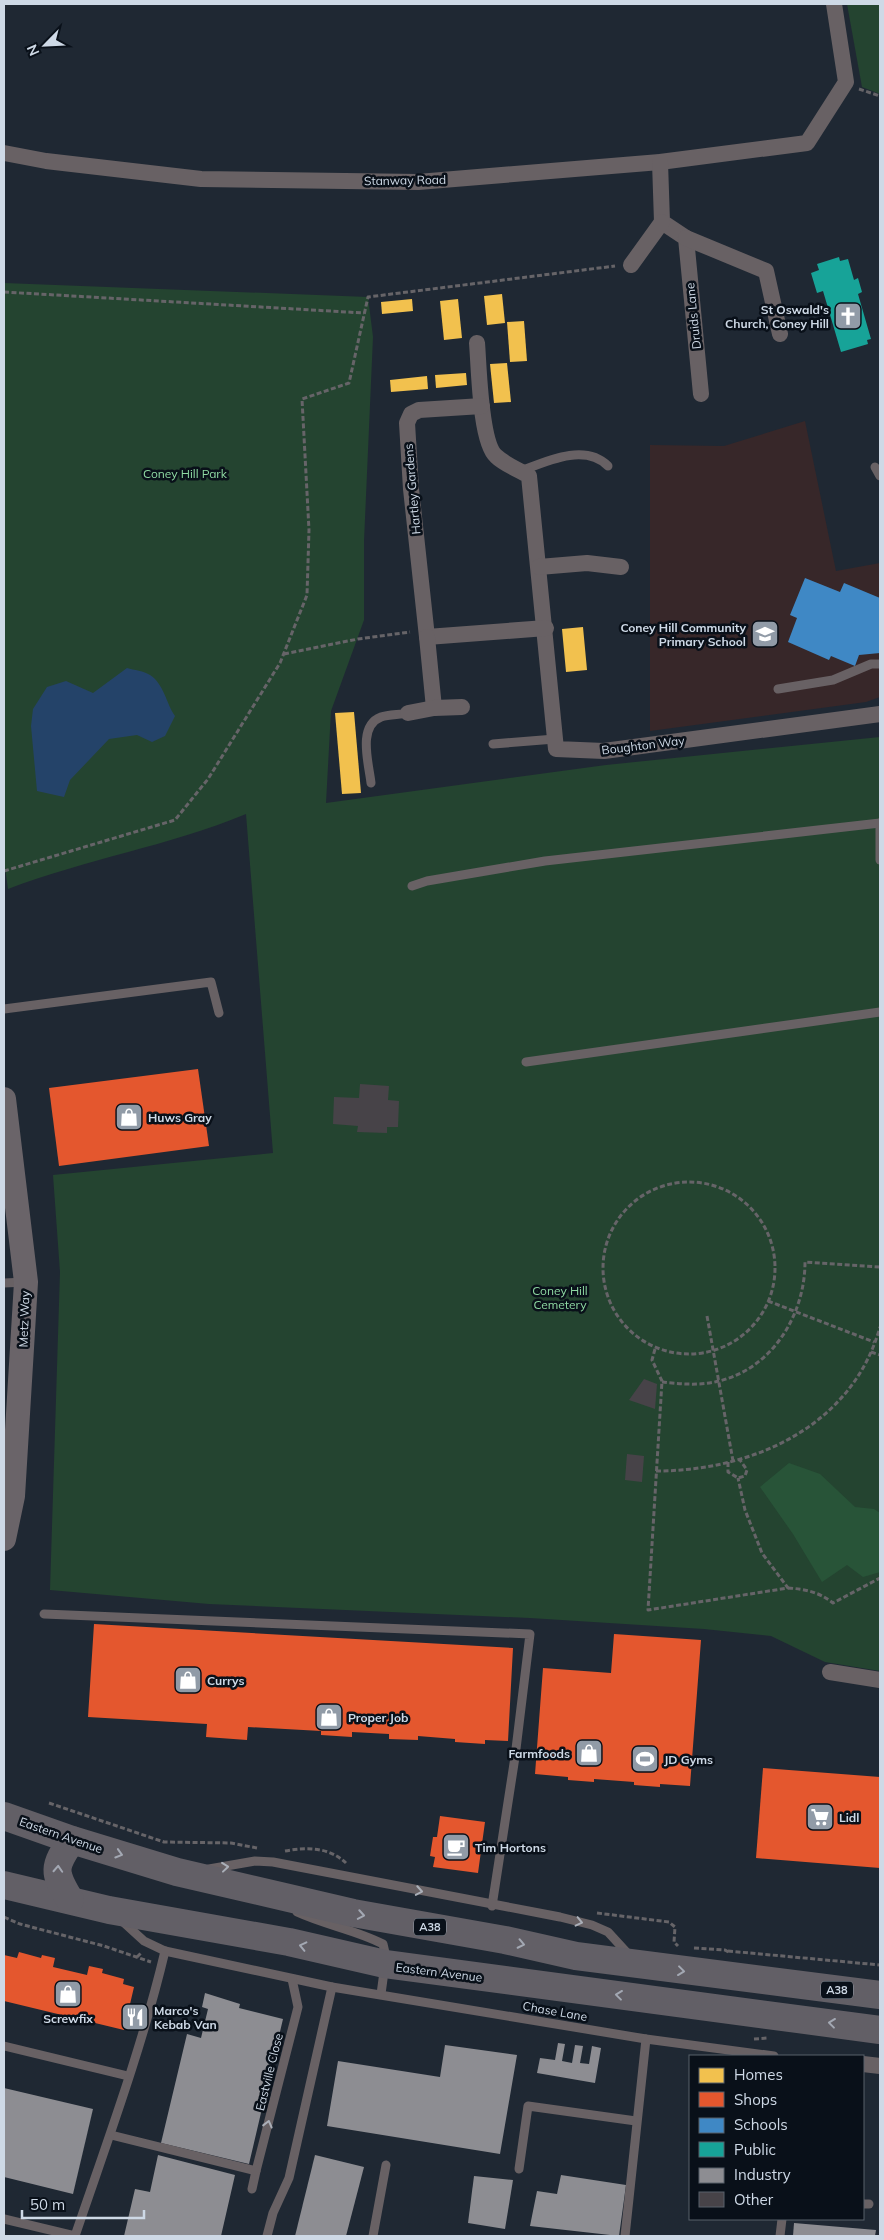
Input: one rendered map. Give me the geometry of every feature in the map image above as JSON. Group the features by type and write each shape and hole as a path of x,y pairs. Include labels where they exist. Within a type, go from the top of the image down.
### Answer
{"highway":[{"name":"Eastern Avenue","path":"4,1816 72,1840 177,1872 269,1895 576,1956 880,1995"},
{"path":"61,1898 56,1869 59,1858 72,1840"},
{"name":"Eastern Avenue","path":"4,1885 109,1910 289,1942 385,1964 880,2030"}],"street":[{"path":"834,4 846,82 844,85"},
{"name":"Stanway Road","path":"4,153 46,161 202,179 418,182 660,162 807,143 844,85"},
{"path":"631,265 662,222 660,162"},
{"path":"662,222 686,238 766,271 780,334"},
{"name":"Druids Lane","path":"686,238 701,394"},
{"path":"477,343 482,406 488,444 495,456 529,476 556,739"},
{"name":"Hartley Gardens","path":"434,708 410,489 407,423 412,414 419,410 482,406"},
{"path":"539,567 587,563 621,567"},
{"path":"426,633 546,628"},
{"path":"408,714 434,708 462,707"},
{"name":"Boughton Way","path":"556,739 556,750 604,751 880,714"},
{"name":"Metz Way","path":"4,1099 15,1283 13,1496 4,1539"},
{"path":"830,1672 880,1680"},
{"path":"4,1803 34,1826"},
{"path":"4,1875 61,1898"},
{"path":"864,2064 880,2066"}],"lane":[{"path":"521,471 547,461 574,455 600,458 608,466"},
{"path":"876,467 880,476"},
{"path":"778,689 833,680 871,664 880,664"},
{"path":"371,783 366,732 371,724 380,717 408,714"},
{"path":"492,744 556,739"},
{"path":"412,886 428,881 545,861 880,823 880,860"},
{"path":"4,1009 211,982 219,1014"},
{"path":"526,1062 880,1012"},
{"path":"44,1614 530,1634 515,1757 492,1906"},
{"name":"Eastern Avenue","path":"177,1872 232,1867 254,1862 273,1862 592,1925 608,1932 638,1965"},
{"path":"269,1895 298,1913 332,1926 364,1934 383,1944 385,1964 381,1994"},
{"name":"Chase Lane","path":"109,1910 144,1941 165,1951 332,1987 646,2039 766,2055"},
{"path":"4,2219 75,2236 111,2135 128,2076 151,2010 165,1951"},
{"name":"Eastville Close","path":"252,2190 298,2007 292,1979"},
{"path":"267,2236 273,2213 289,2178 332,1987"},
{"path":"625,2236 646,2039"},
{"path":"4,2046 128,2076"},
{"path":"519,2169 528,2106 636,2121"},
{"path":"111,2135 256,2171"},
{"path":"373,2236 386,2165"},
{"path":"780,2236 782,2220"}],"path":[{"path":"844,85 880,96"},
{"path":"4,871 175,820 208,779 283,654 307,594 309,530 302,399 349,383 368,297 631,265"},
{"path":"4,292 364,313"},
{"path":"283,654 358,639 426,633"},
{"path":"679,1182 708,1184 737,1197 749,1207 766,1229 774,1255 773,1289 768,1301 762,1314 748,1331 726,1346 714,1351 683,1355 655,1349 641,1340 617,1316 606,1293 602,1259 606,1242 614,1225 626,1210 649,1191 679,1182"},
{"path":"662,1382 697,1384 719,1381 753,1365 768,1354 786,1331 796,1312 802,1294 805,1262 880,1267"},
{"path":"768,1301 874,1342"},
{"path":"706,1316 733,1461"},
{"path":"656,1471 695,1469 733,1461 779,1445 811,1427 847,1392 871,1352 880,1327"},
{"path":"655,1349 652,1360 662,1382 648,1610 788,1588 805,1589 823,1595 833,1603 880,1578"},
{"path":"871,1352 880,1355"},
{"path":"738,1478 745,1476 747,1470 740,1459"},
{"path":"728,1462 728,1472 738,1478 745,1510 762,1553 788,1588"},
{"path":"626,1916 673,1924 674,1942 679,1946"},
{"path":"4,1917 20,1924 111,1948 161,1966"},
{"path":"688,1947 880,1965"},
{"path":"725,1950 738,1958"}],"shaded area":[{"name":"Coney Hill Community Primary School","path":"805,421 836,571 880,563 880,697 866,702 650,731 650,445 724,446"}],"green space":[{"path":"847,4 879,4 880,94 862,87"},
{"name":"Coney Hill Cemetery","path":"4,283 368,297 373,337 364,541 364,620 331,711 326,803 606,765 880,737 880,1671 825,1662 771,1636 704,1629 530,1618 209,1604 50,1590 60,1272 53,1175 273,1153 246,814 187,835 37,878 8,889 4,860"},
{"path":"789,1463 820,1474 855,1507 874,1509 880,1513 880,1572 863,1577 847,1565 822,1582 793,1534 760,1487"}],"water":[{"path":"127,668 150,675 162,688 175,716 165,736 152,742 137,735 109,739 70,780 64,797 37,791 31,726 33,709 47,687 66,681 93,693"}],"building: Homes":[{"path":"502,294 505,323 487,325 484,296"},
{"path":"412,299 413,311 382,314 381,302"},
{"path":"458,299 462,338 444,340 440,301"},
{"path":"524,321 527,361 510,362 507,322"},
{"path":"507,363 511,402 494,403 490,364"},
{"path":"466,373 467,385 436,388 435,375"},
{"path":"427,376 428,389 391,392 390,380"},
{"path":"583,627 587,670 566,672 562,629"},
{"path":"354,712 361,793 342,794 335,713"}],"building: Shops":[{"name":"Huws Gray","path":"198,1069 209,1146 59,1166 49,1088"},
{"path":"94,1624 513,1648 508,1741 485,1740 485,1744 455,1742 455,1739 418,1736 418,1740 389,1739 389,1734 352,1732 352,1737 321,1735 321,1731 248,1727 247,1740 206,1737 207,1724 88,1717"},
{"path":"614,1634 701,1640 690,1786 660,1784 660,1787 634,1785 634,1782 594,1779 594,1782 568,1780 568,1777 535,1774 543,1668 611,1673"},
{"name":"Lidl","path":"763,1768 880,1777 880,1868 756,1858"},
{"name":"Tim Hortons","path":"440,1816 485,1822 478,1873 433,1867 435,1857 430,1856 433,1837 437,1837"},
{"name":"Screwfix","path":"19,1952 41,1958 42,1955 55,1958 53,1967 87,1975 89,1966 103,1969 102,1973 124,1979 123,1984 134,1987 124,2030 4,2001 4,1955 17,1958"}],"building: Schools":[{"path":"805,578 840,592 844,583 880,598 880,653 859,655 855,666 831,656 829,660 788,642 797,618 790,615"}],"building: Public":[{"name":"St Oswald's Church, Coney Hill","path":"839,257 840,261 848,259 854,280 858,278 862,292 858,294 871,339 867,340 868,344 841,352 823,291 817,293 811,273 819,270 817,264"}],"building: Industry":[{"path":"205,1993 240,2004 239,2008 283,2019 249,2164 161,2143 187,2034 201,2038 208,2009 202,2007"},
{"path":"558,2043 565,2044 562,2061 572,2063 575,2045 583,2046 580,2063 589,2064 592,2046 601,2048 595,2083 537,2073 540,2058 555,2060"},
{"path":"445,2045 517,2055 500,2154 327,2126 338,2061 440,2077"},
{"path":"4,2088 93,2109 73,2194 4,2177"},
{"path":"158,2155 235,2175 221,2236 124,2236 135,2189 150,2192"},
{"path":"315,2155 364,2167 346,2236 295,2236"},
{"path":"561,2175 626,2185 619,2236 530,2226 537,2191 557,2194"},
{"path":"474,2176 513,2180 505,2229 468,2223"},
{"path":"794,2223 876,2230 875,2236 793,2236"}],"building: Other":[{"path":"360,1084 389,1086 388,1100 399,1101 398,1127 387,1127 387,1133 357,1132 358,1126 333,1124 334,1097 359,1098"},
{"path":"644,1379 657,1384 655,1409 629,1400"},
{"path":"627,1454 644,1456 642,1482 625,1480"}],"place":[{"name":"St Oswald's Church, Coney Hill","path":"848,316"},
{"name":"Coney Hill Community Primary School","path":"765,634"},
{"name":"Huws Gray","path":"129,1117"},
{"name":"Currys","path":"188,1680"},
{"name":"Proper Job","path":"329,1717"},
{"name":"Farmfoods","path":"589,1753"},
{"name":"JD Gyms","path":"645,1759"},
{"name":"Lidl","path":"820,1817"},
{"name":"Tim Hortons","path":"456,1847"},
{"name":"Screwfix","path":"68,1994"},
{"name":"Marco's Kebab Van","path":"135,2017"}],"park label":[{"name":"Coney Hill Park","path":"185,473"}]}
